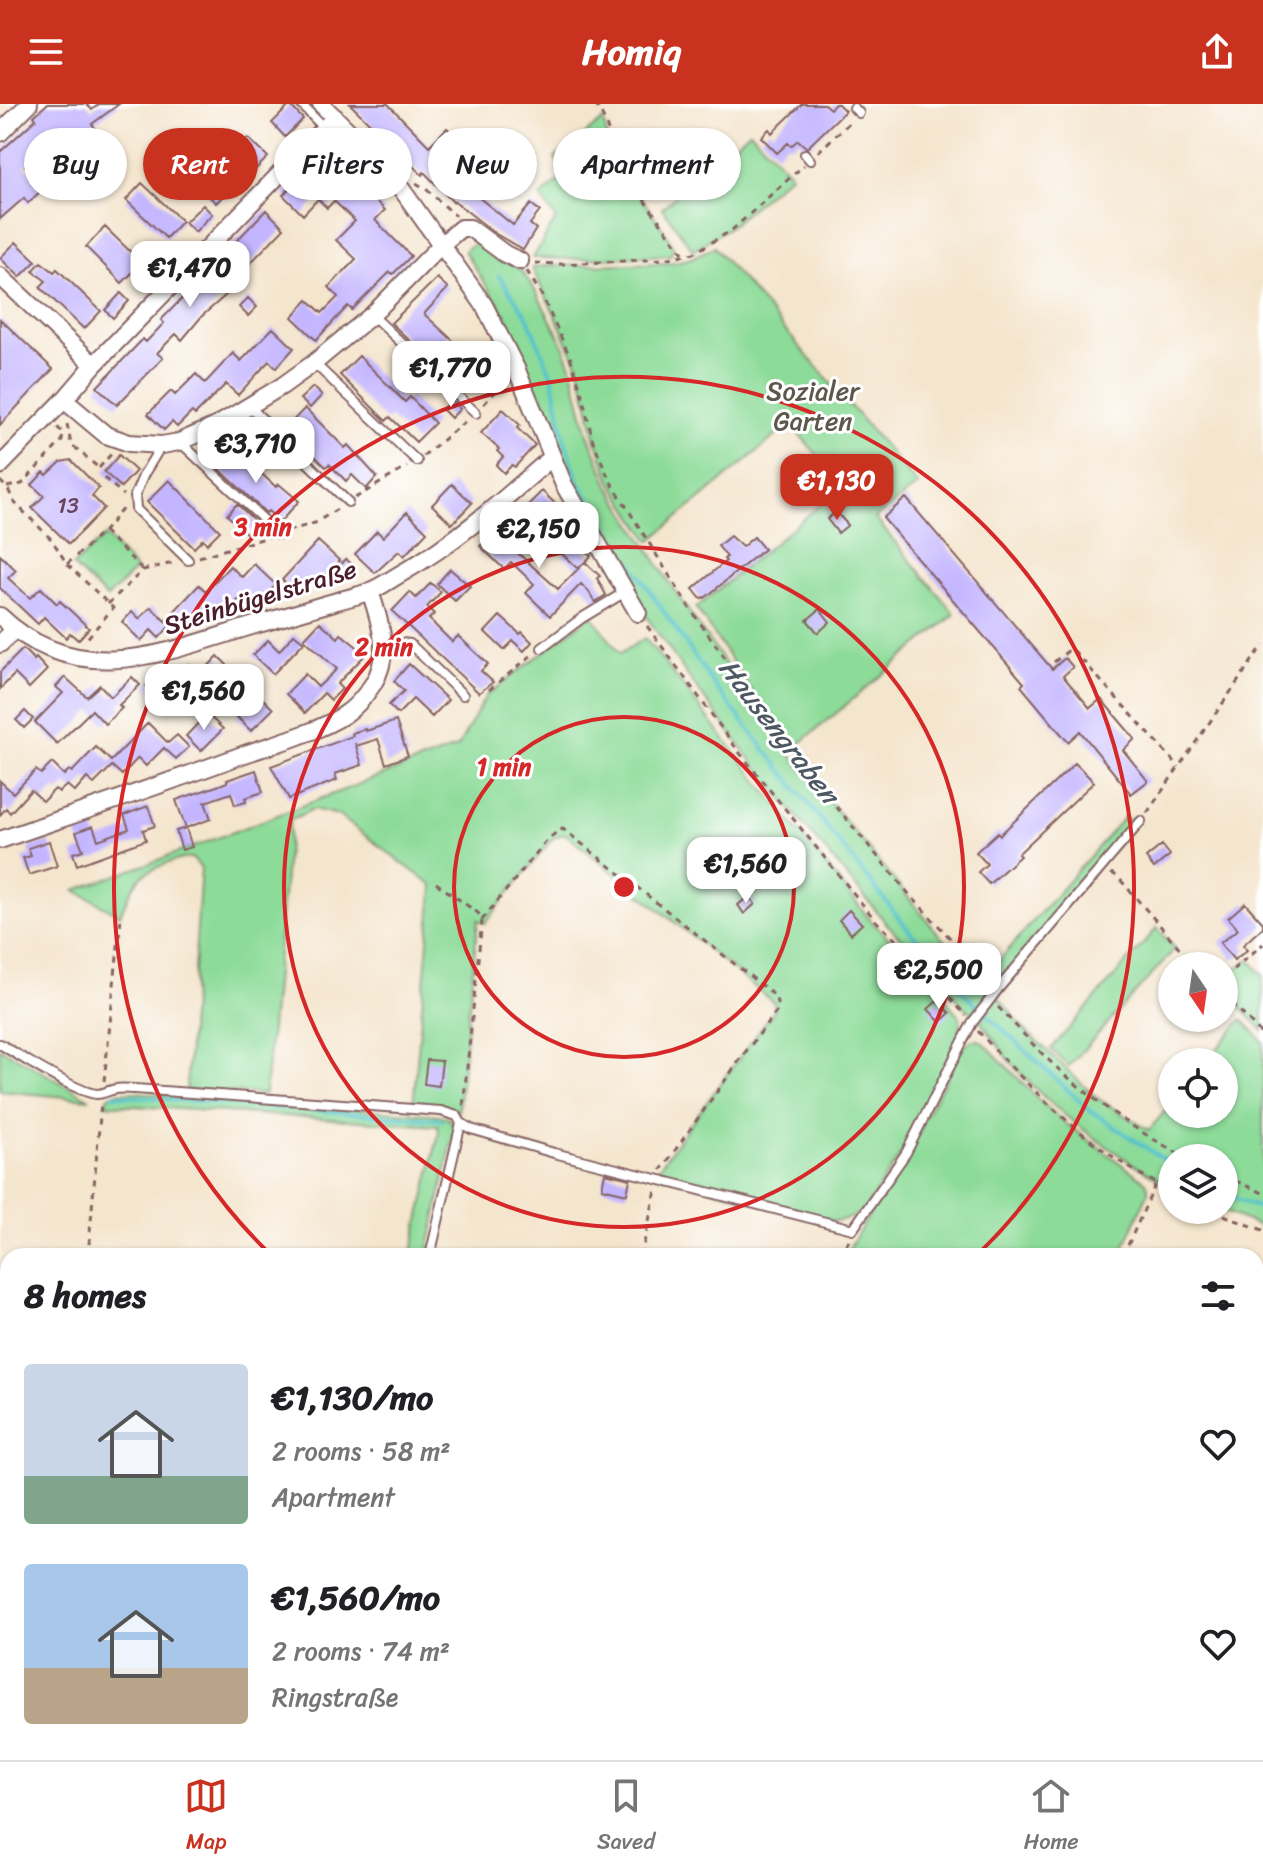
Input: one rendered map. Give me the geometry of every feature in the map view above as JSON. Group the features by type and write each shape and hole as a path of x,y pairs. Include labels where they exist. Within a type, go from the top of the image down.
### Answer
{"street":[{"path":"3,124 29,104"},
{"path":"321,104 327,125 388,170 484,305 516,368 564,485 638,613"},
{"path":"0,466 327,125"},
{"path":"64,400 106,435 129,443 162,445 179,442 216,426 314,363 372,315 461,228 470,228 505,254 520,261"},
{"path":"0,276 94,365"},
{"name":"Steinbügelstraße","path":"0,616 14,630 43,646 100,661 133,659 192,644 370,591 462,534 551,458"},
{"path":"0,840 331,722 347,713 374,683 383,663 384,641 370,591"},
{"path":"0,644 14,630"}],"lane":[{"path":"301,104 327,125"},
{"path":"372,315 476,413"},
{"path":"314,363 417,461"},
{"path":"249,406 348,502"},
{"path":"179,442 279,534"},
{"path":"162,445 135,495 136,509 188,560"},
{"path":"542,648 582,618 625,592"},
{"path":"384,641 410,644 463,695"},
{"path":"0,1044 85,1092 103,1094 114,1089 135,1089 441,1111 457,1116 461,1123 471,1129 554,1153 853,1229 906,1153 972,1023 1141,821"},
{"path":"432,1248 461,1123"}],"path":[{"path":"595,104 631,180 685,256"},
{"path":"520,261 577,263 664,259 685,256 710,245 732,230 856,111"},
{"path":"415,183 456,216"},
{"path":"520,261 541,294 571,359 593,441 609,479 691,610 804,769 909,894 998,989"},
{"path":"108,604 143,570 315,523 417,461 476,413 516,368"},
{"path":"7,487 22,484 62,441 63,433 47,417"},
{"path":"66,422 71,444 100,469 120,439"},
{"path":"67,564 104,531 130,501 104,478"},
{"path":"0,481 7,487 14,502 52,540 67,564 113,608 72,656"},
{"path":"104,531 143,570"},
{"path":"638,613 769,790 876,921 922,965 1033,1090 1114,1157 1156,1183 1127,1248"},
{"path":"1141,821 1263,645"},
{"path":"489,690 542,648"},
{"path":"1054,662 1069,650 1074,651 1179,767"},
{"path":"461,1123 482,920 547,840 563,829 774,995 777,1002 777,1011 657,1179 643,1248"},
{"path":"1100,868 1117,876 1183,952"},
{"path":"436,883 478,913 482,920"},
{"path":"89,1248 121,918"},
{"path":"1238,965 1263,944"},
{"path":"988,1002 1091,1097 1162,1144"},
{"path":"1238,1009 1263,1036"},
{"path":"1238,1182 1263,1193"},
{"path":"1238,1221 1263,1230"},
{"path":"845,1248 853,1229"}],"green space":[{"path":"603,120 605,128 593,128"},
{"path":"750,131 791,174 728,228 693,250 662,208 671,200 741,200 741,139"},
{"path":"553,186 553,200 643,200 673,246 671,255 533,258 556,219 541,197"},
{"path":"478,241 503,262 521,270 536,292 571,366 588,434 609,486 678,596 777,738 950,948 987,987 987,998 974,1014 888,925 767,781 625,586 585,513 556,450 506,316 464,251"},
{"name":"Sozialer Garten","path":"714,247 918,485 875,518 955,614 792,750 696,608 844,485 790,424 650,541 611,481 595,436 577,363 532,268 668,263 689,259"},
{"path":"105,536 136,569 107,598 73,566"},
{"path":"592,615 620,654 645,638 872,922 923,972 959,1016 959,1039 910,1140 866,1207 852,1217 834,1221 654,1174 775,1009 774,1003 567,835 553,838 485,923 478,920 458,1112 413,1106 433,886 338,815 313,809 290,820 265,1094 186,1090 201,868 192,858 163,865 142,876 120,915 75,890 458,747 486,696"},
{"path":"1125,816 1132,824 1125,835 1004,977 993,977 988,973"},
{"path":"1157,928 1175,949 1172,952 1158,952 1158,968 1069,1066 1051,1049"},
{"path":"1249,959 1263,975 1263,1031 1238,1004 1238,967"},
{"path":"998,997 1024,1029 1097,1098 1149,1130 1158,1119 1158,1128 1238,1128 1238,1048 1218,1048 1231,1032 1238,1032 1238,1024 1242,1019 1263,1042 1263,1227 1238,1217 1238,1144 1158,1144 1158,1178 1112,1150 1056,1108 1016,1069 980,1021"},
{"path":"973,1040 983,1042 1065,1123 1146,1182 1148,1193 1124,1248 849,1248 967,1043"},
{"path":"0,1048 90,1099 0,1091"},
{"path":"112,1094 446,1117 452,1123 454,1133 429,1248 413,1248 438,1126 105,1104"}],"building":[{"path":"47,104 86,104 92,110 99,104 119,104 92,124 95,128 26,128 36,119 34,116"},
{"path":"350,104 388,104 411,128 374,128"},
{"path":"802,104 824,104 830,109 838,104 845,111 807,148 798,140 791,146 788,143 777,153 761,137 769,129 772,133"},
{"path":"290,105 303,119 294,128 277,128 272,123"},
{"path":"412,129 428,145 428,176 424,172 422,175 412,165"},
{"path":"24,130 24,198 0,219 0,152"},
{"path":"258,148 268,157 258,167"},
{"path":"142,183 143,200 160,200 182,221 166,238 127,199"},
{"path":"288,200 317,200 303,215"},
{"path":"319,200 375,200 385,210 375,220 411,256 352,310 348,306 316,340 292,317 308,300 322,313 338,297 329,287 356,259 336,240 355,221 334,201 327,208"},
{"path":"451,200 482,200 513,225 531,204 540,211 530,224 536,229 523,250"},
{"path":"203,205 212,214 195,232 185,222"},
{"path":"266,210 284,228 240,274 234,268 217,286 226,295 202,316 182,340 176,334 157,353 163,358 117,405 97,387 143,339 146,342 164,323 161,320 225,259 222,256"},
{"path":"105,227 142,263 122,283 86,247"},
{"path":"16,242 36,261 20,277 0,258"},
{"path":"162,249 171,257 158,271 149,262"},
{"path":"41,262 54,272 57,269 101,311 84,329 40,287 46,281 33,271"},
{"path":"437,278 448,288 424,314 484,369 466,388 441,364 438,367 391,323"},
{"path":"121,293 129,301 113,318 105,310"},
{"path":"248,298 257,307 248,316 239,307"},
{"path":"0,319 53,369 0,425"},
{"path":"273,328 294,348 276,368 269,361 238,395 226,384 195,415 192,412 177,427 172,422 164,430 148,414 171,391 175,395 196,374 205,383 233,353 241,361"},
{"path":"359,356 405,402 410,397 435,423 416,442 390,417 386,421 340,375"},
{"path":"313,387 322,395 310,408 300,399"},
{"path":"451,400 460,409 451,418 442,409"},
{"path":"305,408 345,448 348,445 377,477 366,489 352,475 346,481 329,464 326,467 286,428"},
{"path":"503,409 535,445 515,467 512,465 504,473 496,465 503,457 497,451 499,449 481,433"},
{"path":"230,445 276,487 279,484 299,501 280,522 268,511 266,513 214,464"},
{"path":"119,455 136,471 121,487 104,472"},
{"path":"71,460 99,488 92,496 104,508 69,544 32,508 44,496 32,485 44,472 47,475 61,462"},
{"path":"169,480 220,531 207,544 203,539 194,548 147,502"},
{"path":"452,484 472,503 452,524 432,505"},
{"path":"542,491 565,513 560,518 572,529 563,539 550,528 546,532 523,510"},
{"path":"906,498 1052,669 1065,658 1073,667 1063,676 1090,708 1101,699 1135,739 1123,750 1148,781 1131,794 1080,731 1068,742 1021,686 1024,683 883,518"},
{"path":"237,504 257,523 247,534 227,515"},
{"path":"518,511 527,520 509,538 521,551 519,554 558,589 585,562 600,576 597,578 606,595 595,602 581,584 550,616 526,593 534,584 511,562 504,569 480,546"},
{"path":"407,512 427,532 404,556 399,551 375,573 355,554 377,531 383,537"},
{"path":"836,512 848,525 838,533 827,519"},
{"path":"730,536 742,547 754,537 764,549 701,599 693,589 726,561 724,559 727,557 718,546"},
{"path":"318,541 340,561 318,584 313,579 298,594 282,580"},
{"path":"575,541 591,556 578,569 562,554"},
{"path":"0,555 16,570 8,578 30,598 41,588 89,628 78,640 70,633 66,638 44,617 38,624 0,588"},
{"path":"346,559 356,568 348,577 338,568"},
{"path":"254,564 276,585 255,606 242,596 227,612 220,605 203,623 193,614 181,626 178,623 173,629 170,626 159,638 151,630 141,641 122,622 132,612 139,619 151,607 165,621 199,585 206,591 230,566 242,577"},
{"path":"450,569 470,586 455,601 437,584"},
{"path":"431,583 441,592 427,607 434,614 429,619 452,642 458,636 488,664 481,671 493,682 479,693 392,611 410,592 416,598"},
{"path":"820,609 830,622 818,633 807,620"},
{"path":"500,616 532,642 524,651 513,641 504,650 485,632"},
{"path":"320,622 338,638 341,634 366,654 337,684 342,689 331,700 324,693 305,713 286,694 305,674 318,687 337,669 304,639"},
{"path":"294,634 304,642 273,674 253,655 268,640 279,651"},
{"path":"23,649 47,670 29,688 15,674 0,689 0,672"},
{"path":"218,656 240,678 223,696 200,675"},
{"path":"189,664 198,672 168,708 146,686 163,668 175,680"},
{"path":"409,664 448,700 432,717 413,699 398,714 389,705 404,691 394,681"},
{"path":"65,677 87,697 100,685 111,697 132,677 140,685 105,724 92,710 57,744 35,722 63,693 56,687"},
{"path":"258,694 273,709 251,731 236,716"},
{"path":"25,711 33,719 24,728 16,720"},
{"path":"207,714 223,729 201,751 186,736"},
{"path":"396,721 408,756 386,764 378,739 356,746 355,743 362,765 335,774 337,780 289,799 271,766 353,736 352,733"},
{"path":"148,723 168,743 177,735 189,747 176,759 164,748 146,766 138,758 122,775 112,766 94,784 87,778 75,792 67,785 59,792 55,789 43,801 31,790 10,813 6,808 0,815 0,781 13,793 36,770 41,774 52,763 64,775 69,770 72,772 96,747 111,761"},
{"path":"1075,763 1094,782 989,884 978,872 987,864 976,852 998,832 1000,835"},
{"path":"256,770 263,792 235,805 231,793 205,802 211,819 186,828 176,800"},
{"path":"148,806 155,826 143,830 146,840 77,865 73,853 83,850 76,832 93,826 98,840 129,829 124,815"},
{"path":"186,828 192,847 182,850 176,831"},
{"path":"49,841 57,866 29,875 23,858 31,856 28,848"},
{"path":"1162,845 1170,855 1154,868 1146,858"},
{"path":"749,896 755,904 744,914 738,905"},
{"path":"1245,903 1263,923 1263,927 1243,945 1247,950 1238,957 1238,952 1227,952 1220,943 1238,929 1228,918"},
{"path":"849,910 862,924 851,934 839,920"},
{"path":"937,1001 950,1013 940,1022 928,1009"},
{"path":"427,1060 442,1061 439,1086 424,1084"},
{"path":"605,1173 630,1179 627,1194 602,1188"}],"waterway":[{"name":"Hausengraben","path":"499,276 527,316 553,379 564,438 579,483 717,689 908,929 967,996 1089,1110 1158,1156"},
{"path":"113,1095 442,1120"},
{"name":"Hausengraben","path":"1238,1200 1263,1209"}]}
